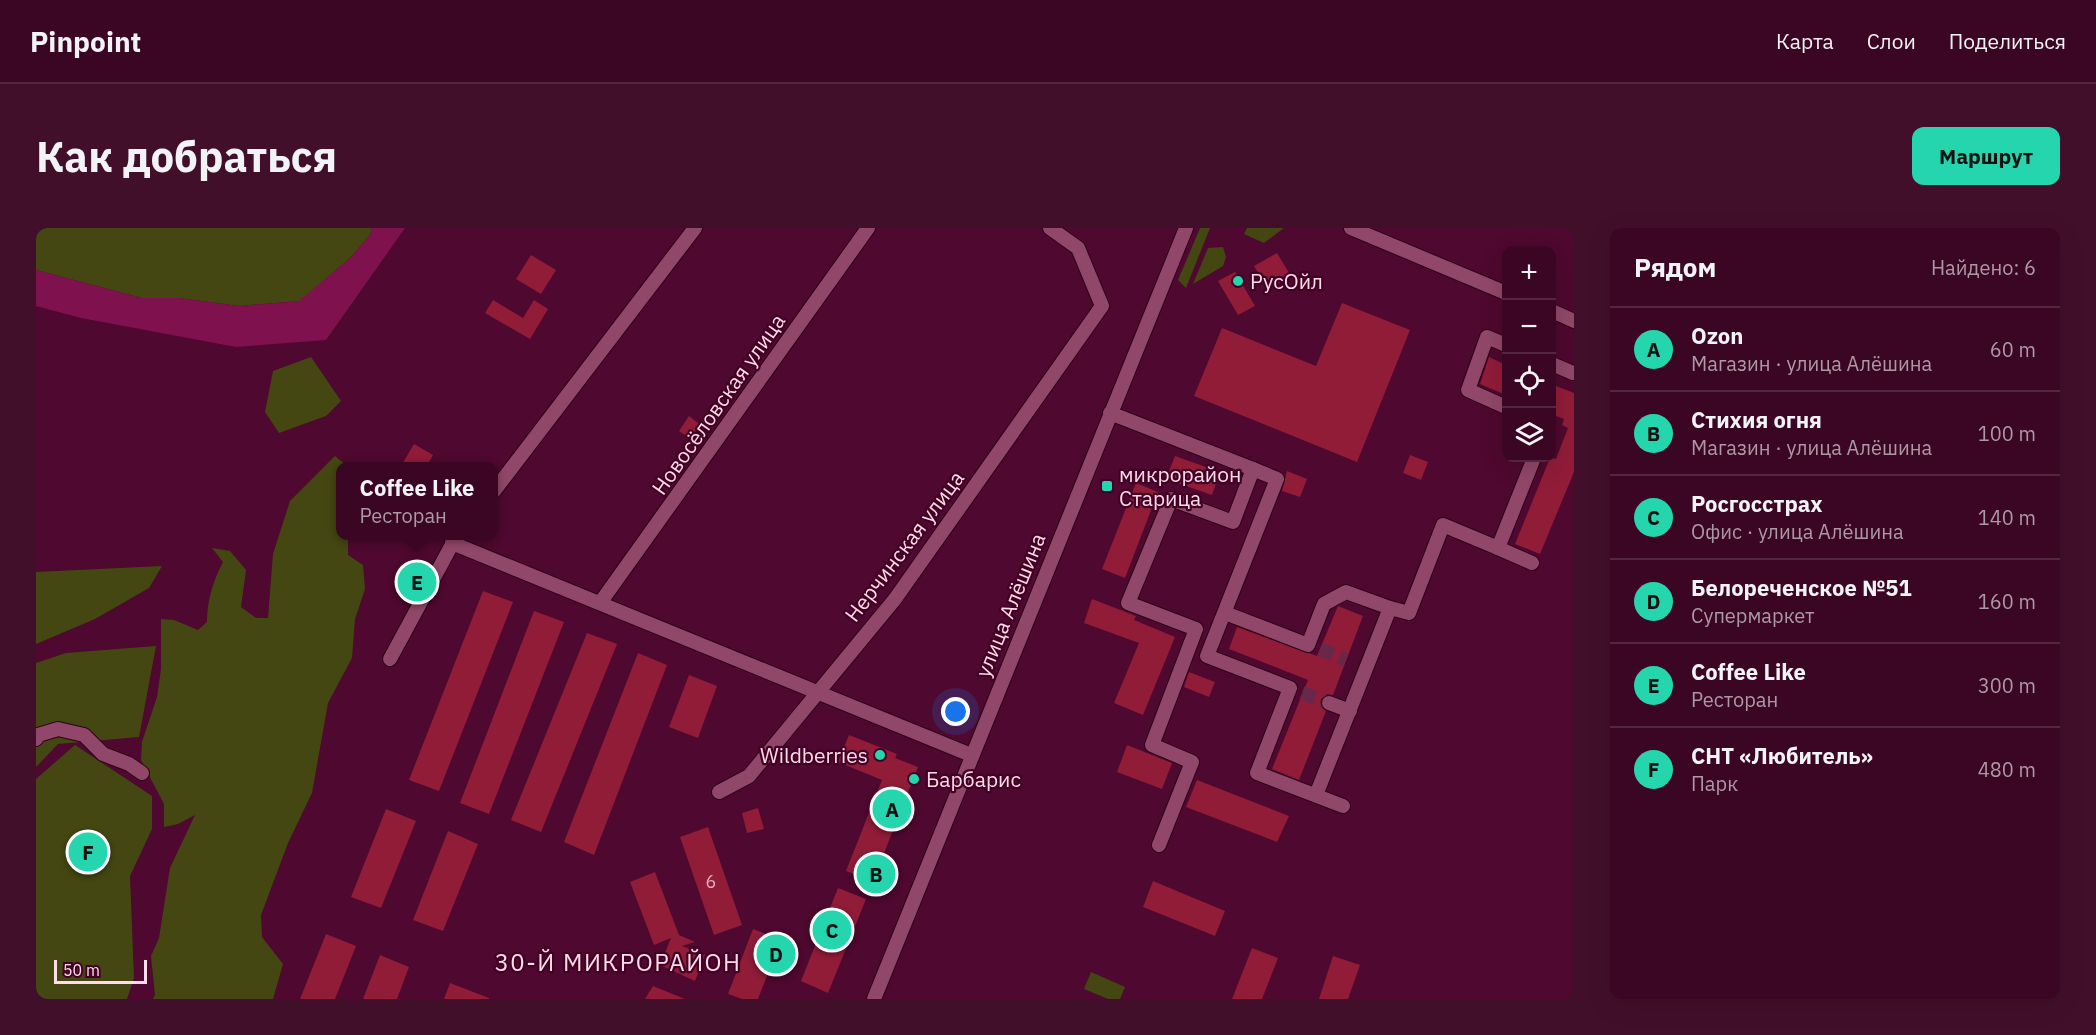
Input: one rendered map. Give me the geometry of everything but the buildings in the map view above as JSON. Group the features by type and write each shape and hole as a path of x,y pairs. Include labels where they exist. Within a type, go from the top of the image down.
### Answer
{"street":[{"path":"498,486 695,228"},
{"name":"Новосёловская улица","path":"600,603 868,228"},
{"name":"Нерчинская улица","path":"718,792 749,776 895,598 1102,306 1078,248 1050,228"},
{"name":"улица Алёшина","path":"874,999 1186,228"},
{"path":"1351,228 1502,291"},
{"path":"1556,313 1574,321"},
{"path":"1502,343 1487,337 1468,390 1502,405"},
{"path":"1556,366 1574,373"},
{"path":"1110,413 1277,479 1207,656 1296,690 1257,773 1343,806"},
{"path":"1498,548 1532,462"},
{"path":"1159,845 1192,762 1152,745 1196,629 1128,603 1171,499 1233,522 1253,469"},
{"path":"1225,613 1314,647 1324,604 1346,592 1409,613 1443,525 1532,563"},
{"path":"390,659 454,540"},
{"path":"457,540 600,603 971,755"},
{"path":"1316,795 1390,608"},
{"path":"1329,703 1350,711"},
{"path":"36,739 38,735 58,729 84,735 103,754 129,764 142,773"}],"shaded area":[{"path":"36,228 372,228 370,235 350,258 300,301 239,306 179,298 142,298 36,270"},
{"path":"372,228 405,228 326,340 236,347 81,318 36,306 36,270 142,298 179,298 239,306 299,301 350,258 370,235"},
{"path":"1200,228 1210,228 1186,288 1178,280"},
{"path":"1247,228 1284,228 1264,243 1244,234"},
{"path":"1223,247 1226,257 1223,266 1193,284 1208,248"},
{"path":"311,357 341,401 326,416 279,433 265,412 273,371"},
{"path":"335,456 342,462 336,462 336,540 348,540 348,555 363,565 365,589 355,619 352,658 328,703 312,793 288,843 261,915 262,937 283,964 273,999 153,999 155,995 151,956 159,938 170,868 195,815 178,824 164,827 164,804 141,760 142,742 157,697 161,669 161,619 174,620 198,630 207,622 211,591 223,562 212,548 230,551 246,570 241,607 256,618 268,618 273,554 290,501"},
{"path":"162,566 149,588 95,619 36,644 36,572"},
{"path":"156,646 139,737 58,744 36,767 36,663 66,653"},
{"path":"75,745 152,796 152,829 130,876 134,978 127,999 36,999 36,779"},
{"path":"1091,972 1125,987 1120,999 1108,999 1084,989"}],"tunnel":[{"path":"1320,649 1346,660"},
{"path":"1302,693 1329,703"}],"place":[{"name":"РусОйл","path":"1238,281"},
{"name":"микрорайон Старица","path":"1107,486"},
{"name":"Coffee Like","path":"417,582"},
{"name":"Wildberries","path":"880,755"},
{"name":"Барбарис","path":"914,779"},
{"name":"Ozon","path":"892,809"},
{"name":"СНТ «Любитель»","path":"88,852"},
{"name":"Стихия огня","path":"876,874"},
{"name":"Росгосстрах","path":"832,930"},
{"name":"Белореченское №51","path":"776,954"}],"district":[{"name":"30-Й МИКРОРАЙОН","path":"618,962"}]}
